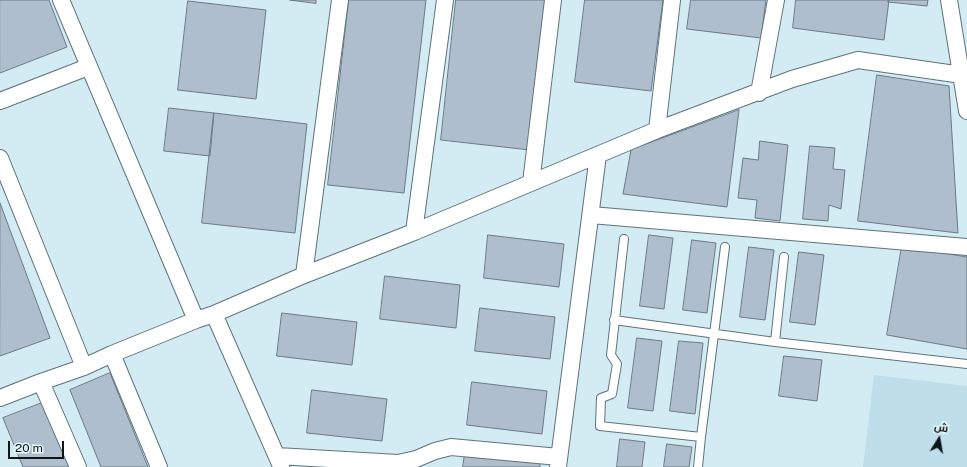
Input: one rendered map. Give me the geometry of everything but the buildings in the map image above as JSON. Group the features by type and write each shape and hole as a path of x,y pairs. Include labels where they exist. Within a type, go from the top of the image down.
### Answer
{"street":[{"path":"61,0 196,320"},
{"path":"304,275 340,0"},
{"path":"414,232 445,0"},
{"path":"531,183 553,0"},
{"path":"657,130 672,0"},
{"path":"759,92 776,0"},
{"path":"949,0 964,74 967,111"},
{"path":"0,398 84,367 112,354 214,314 304,275 414,232 657,130 792,79 858,60 964,74"},
{"path":"0,101 88,67"},
{"path":"214,314 279,462 398,463 416,459 435,451 451,447 558,462 598,154"},
{"path":"0,158 84,367"},
{"path":"591,215 967,247"},
{"path":"112,354 159,467"},
{"path":"41,382 78,467"}],"lane":[{"path":"624,239 611,355 617,364 612,394 601,398 600,426 701,437"},
{"path":"698,467 725,247"},
{"path":"775,342 784,257"},
{"path":"614,320 775,342 967,364"}],"shaded area":[{"path":"874,375 967,386 967,467 863,467"}]}
